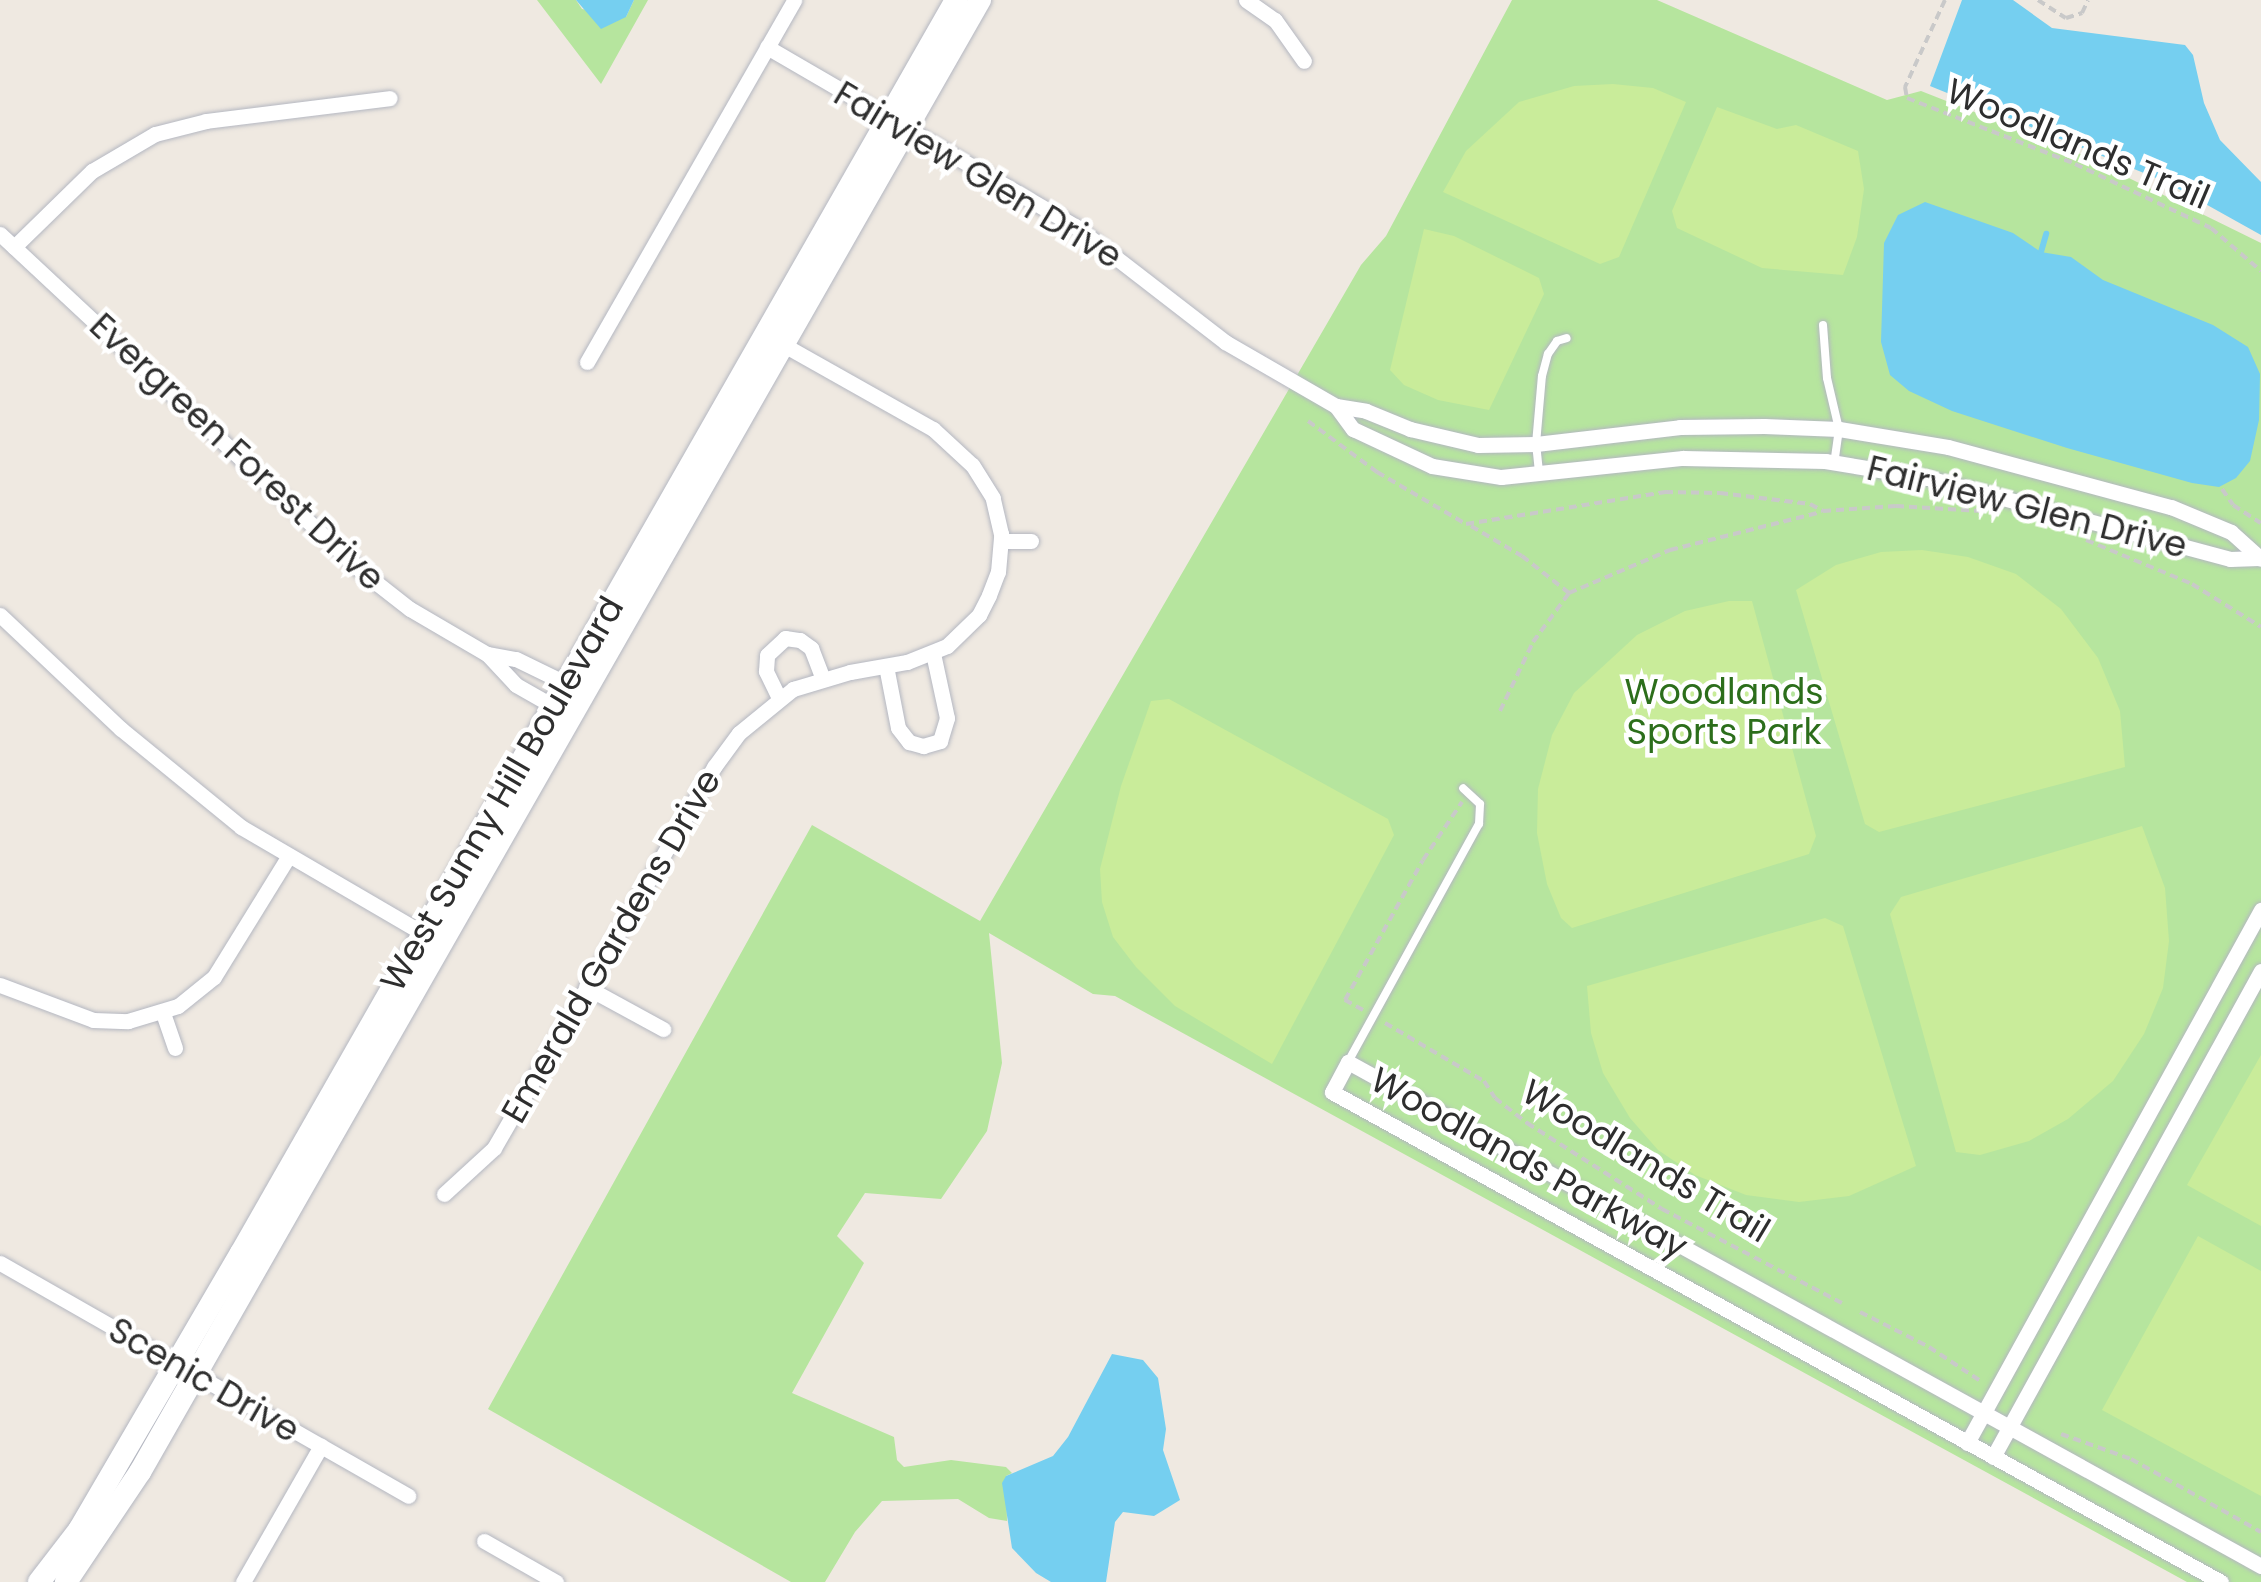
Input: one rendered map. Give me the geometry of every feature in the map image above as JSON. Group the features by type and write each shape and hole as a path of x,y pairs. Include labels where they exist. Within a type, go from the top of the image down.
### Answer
{"street":[{"path":"586,362 794,0"},
{"name":"West Sunny Hill Boulevard","path":"39,1582 79,1530 184,1369 896,124 956,0"},
{"name":"West Sunny Hill Boulevard","path":"896,124 980,0"},
{"path":"1246,0 1275,20 1304,61"},
{"name":"Fairview Glen Drive","path":"767,47 1076,226 1225,342 1336,406 1366,410 1410,429 1478,445 1536,444 1680,427 1838,429 1948,447 2171,508 2231,532 2260,558"},
{"path":"14,247 92,171 155,134 206,121 390,98"},
{"name":"Evergreen Forest Drive","path":"0,234 360,570 410,609 487,654 516,659 574,687"},
{"name":"Emerald Gardens Drive","path":"444,1194 494,1148 724,752 778,698 823,679 886,666 947,646 979,615 998,572 998,515 985,481 954,444 774,339"},
{"name":"Fairview Glen Drive","path":"1336,406 1352,429 1432,466 1501,477 1683,458 1834,462 1928,478 2230,560 2260,558"},
{"path":"1001,541 1031,541"},
{"path":"0,614 184,782 288,857 431,938"},
{"path":"778,698 766,671 767,655 785,638 800,640 812,648 823,679"},
{"path":"886,666 898,728 909,742 923,746 940,740 947,718 933,653"},
{"name":"Evergreen Forest Drive","path":"487,654 504,675 561,711"},
{"path":"0,985 92,1020 128,1021 163,1012 202,991 214,977 288,857"},
{"path":"1967,1443 2261,910"},
{"path":"1992,1457 2261,970"},
{"path":"586,988 663,1030"},
{"path":"163,1012 175,1048"},
{"name":"Woodlands Parkway","path":"2220,1582 1332,1092 1348,1062 2261,1566"},
{"name":"Scenic Drive","path":"0,1264 408,1496"},
{"name":"West Sunny Hill Boulevard","path":"66,1582 140,1472 184,1369"},
{"path":"243,1582 321,1446"},
{"path":"484,1541 556,1582"}],"lane":[{"path":"1823,325 1827,378 1838,429 1834,462"},
{"path":"1540,475 1536,444 1548,354 1557,341 1567,338"},
{"path":"1348,1062 1479,824 1480,804 1462,788"}],"path":[{"name":"Woodlands Trail","path":"1945,0 1905,87 1907,98 2075,164 2211,228 2261,272"},
{"path":"2038,0 2066,18 2082,12 2088,0"},
{"path":"1308,420 1377,472 1522,556 1570,592"},
{"path":"2222,489 2233,505 2261,523"},
{"path":"1466,524 1665,492 1720,493 1810,504 1823,511"},
{"path":"1500,711 1533,642 1570,592 1670,550 1808,519 1823,511 1896,506 1997,512"},
{"path":"2073,534 2192,584 2261,627"},
{"path":"1363,1010 1345,1000 1423,860 1462,805 1462,788"},
{"name":"Woodlands Trail","path":"1381,1021 1484,1080 1495,1098 1527,1123 1662,1209 1842,1303"},
{"path":"1860,1312 1929,1347 1988,1388"},
{"path":"2052,1431 2131,1460 2261,1532"}],"green space":[{"path":"537,0 576,0 582,9 626,17 634,0 648,0 601,84"},
{"name":"Woodlands Sports Park","path":"1512,0 1657,0 1887,100 1921,91 2076,152 2261,243 2261,1582 2187,1582 1115,996 1093,994 989,933 1002,1063 987,1131 941,1199 865,1193 837,1236 864,1263 792,1393 894,1437 897,1460 904,1467 951,1460 1006,1467 1012,1473 1006,1476 1007,1521 989,1518 958,1499 882,1501 855,1532 825,1582 791,1582 488,1409 812,825 980,921 1361,265 1386,236"},
{"path":"1574,86 1653,88 1686,102 1619,257 1600,264 1443,192 1466,151 1519,102"},
{"path":"1717,107 1777,129 1796,125 1858,151 1864,189 1857,237 1843,275 1762,268 1677,228 1672,211"},
{"path":"1424,229 1454,236 1539,278 1544,294 1489,410 1438,400 1404,385 1390,370"},
{"path":"1922,550 1968,557 2016,574 2061,609 2098,658 2120,711 2125,767 1879,832 1865,824 1796,590 1836,565 1881,552"},
{"path":"1729,601 1752,601 1816,836 1809,854 1572,928 1561,918 1547,884 1537,833 1538,789 1552,735 1574,693 1637,635 1685,611"},
{"path":"1169,699 1388,819 1394,835 1272,1064 1175,1006 1113,937 1102,902 1100,869 1121,786 1151,701"},
{"path":"2142,826 2165,888 2169,941 2163,988 2144,1034 2113,1081 2068,1119 2029,1141 1980,1155 1956,1152 1890,914 1901,897"},
{"path":"1825,918 1843,926 1916,1166 1849,1196 1799,1202 1746,1195 1695,1175 1658,1150 1630,1118 1603,1073 1591,1033 1587,986"},
{"path":"2261,1055 2261,1226 2187,1185"},
{"path":"2198,1236 2261,1271 2261,1496 2102,1410"}],"water":[{"path":"576,0 634,0 626,17 601,29"},
{"path":"1962,0 2013,0 2052,28 2185,45 2193,55 2204,103 2220,140 2261,182 2261,235 2166,182 1930,86"},
{"path":"1925,202 2013,233 2041,252 2071,257 2103,280 2213,325 2248,347 2260,374 2259,420 2250,461 2236,478 2219,487 2192,483 2067,448 1952,411 1909,391 1890,375 1881,342 1884,243 1898,215"},
{"path":"1112,1354 1143,1360 1158,1378 1166,1429 1163,1450 1180,1500 1154,1516 1123,1512 1115,1522 1106,1582 1051,1582 1036,1573 1012,1548 1002,1483 1006,1476 1053,1456 1068,1437"}],"waterway":[{"path":"2041,252 2046,234"}]}
